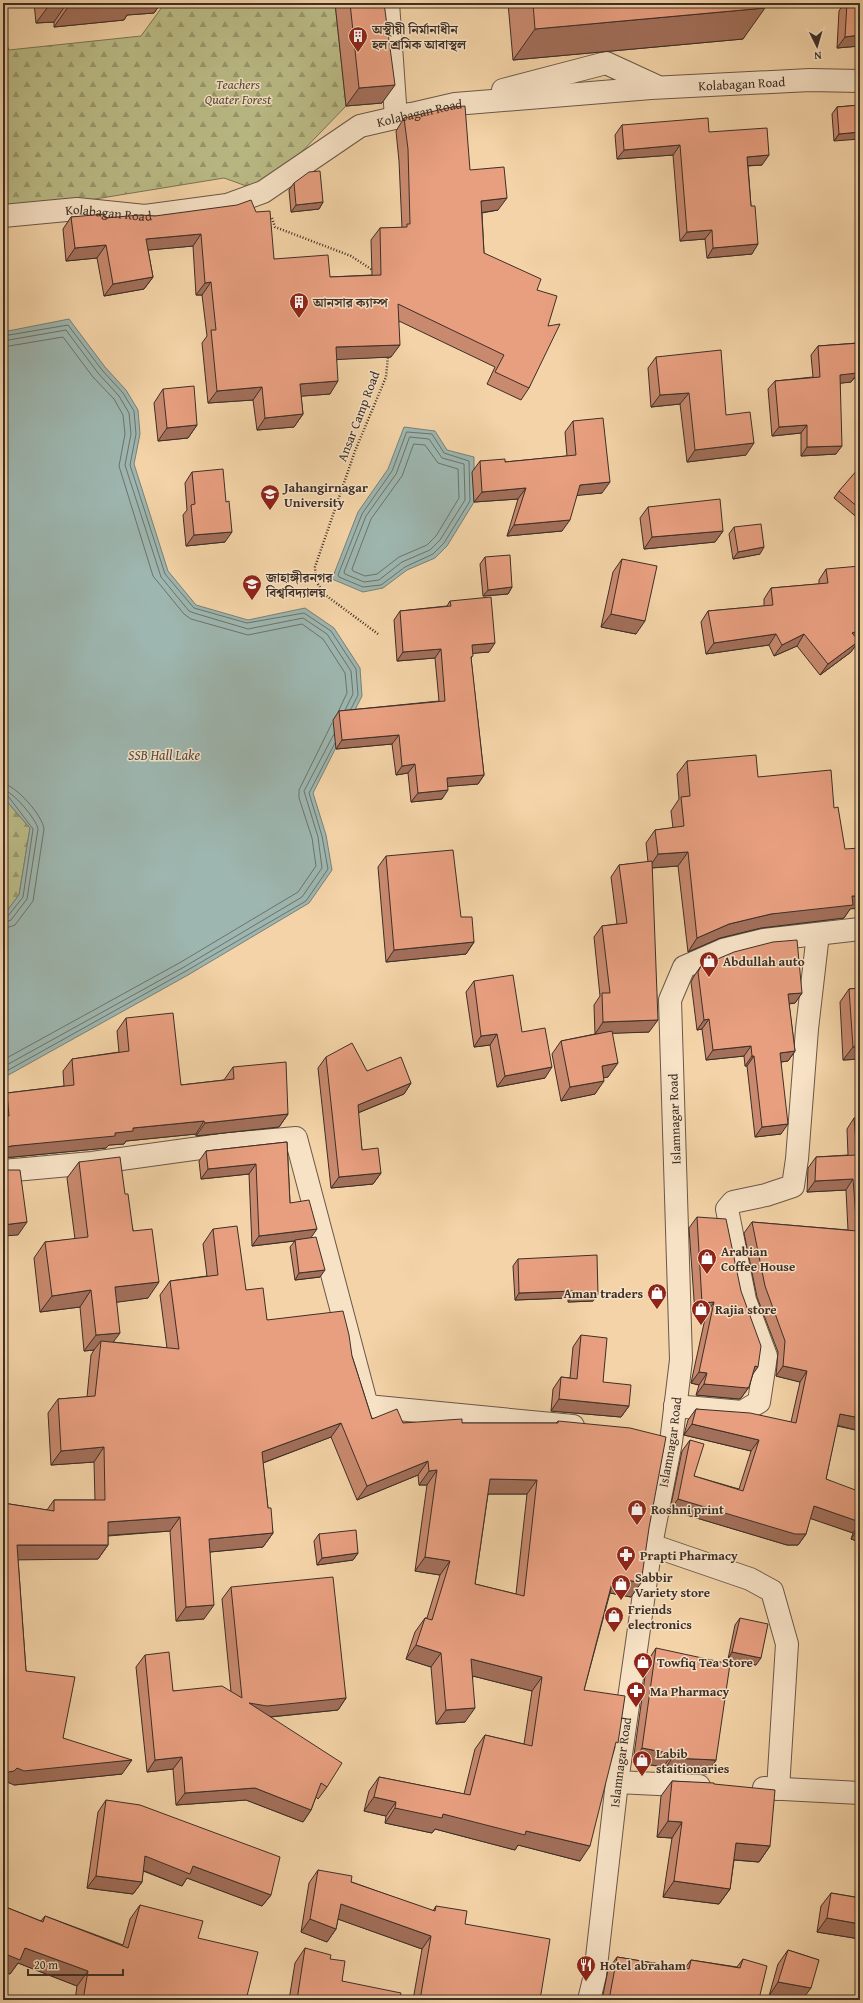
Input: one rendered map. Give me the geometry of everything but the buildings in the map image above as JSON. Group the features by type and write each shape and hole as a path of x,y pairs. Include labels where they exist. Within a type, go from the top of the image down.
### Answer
{"street":[{"path":"388,3 396,118"},
{"name":"Kolabagan Road","path":"3,216 78,209 145,216 227,205 263,192 360,126 456,104 659,87 810,80 860,81"},
{"path":"675,1406 742,1412 759,1402 766,1356 745,1300 727,1209 733,1202 766,1195 793,1186 806,1029 818,934 860,929"},
{"name":"Islamnagar Road","path":"589,2000 595,1975 617,1782 651,1546 671,1442 681,1360 670,1000 684,967 723,950 764,940 818,934"},
{"path":"3,1171 92,1163 229,1144 296,1138 367,1406 592,1428"},
{"path":"650,1437 671,1442"},
{"path":"651,1546 750,1579 772,1591 787,1644 778,1789"},
{"path":"617,1782 717,1786"},
{"path":"747,1788 860,1793"}],"path":[{"path":"263,192 275,227 351,256 375,272"},
{"name":"Ansar Camp Road","path":"378,634 324,594 316,581 314,568 320,546 355,451 386,377 388,348"}],"green space":[{"name":"Teachers Quater Forest","path":"165,3 335,3 346,106 263,192 224,178 3,214 3,36 9,50 141,36"},
{"path":"3,797 30,828 19,895 3,916"}],"water":[{"name":"SSB Hall Lake","path":"69,319 105,367 126,390 138,410 140,434 134,464 168,571 196,605 248,620 305,608 334,628 360,668 362,696 313,793 326,835 332,870 309,903 188,975 3,1078 3,916 19,895 30,828 3,797 3,332"},
{"path":"404,427 435,431 447,450 474,457 474,502 447,546 435,558 407,570 383,588 363,592 332,579 358,512 388,469"}],"place":[{"name":"অস্থীয়ী নির্মানাধীন হল শ্রমিক আবাস্থল","path":"358,53"},
{"name":"আনসার ক্যাম্প","path":"299,319"},
{"name":"Jahangirnagar University","path":"270,511"},
{"name":"জাহাঙ্গীরনগর বিশ্ববিদ্যালয়","path":"252,601"},
{"name":"Abdullah auto","path":"709,978"},
{"name":"Arabian Coffee House","path":"707,1275"},
{"name":"Aman traders","path":"657,1310"},
{"name":"Rajia store","path":"701,1326"},
{"name":"Roshni print","path":"637,1526"},
{"name":"Prapti Pharmacy","path":"626,1572"},
{"name":"Sabbir Variety store","path":"621,1601"},
{"name":"Friends electronics","path":"614,1633"},
{"name":"Towfiq Tea Store","path":"643,1679"},
{"name":"Ma Pharmacy","path":"636,1708"},
{"name":"Labib staitionaries","path":"642,1777"},
{"name":"Hotel abraham","path":"586,1982"}]}
